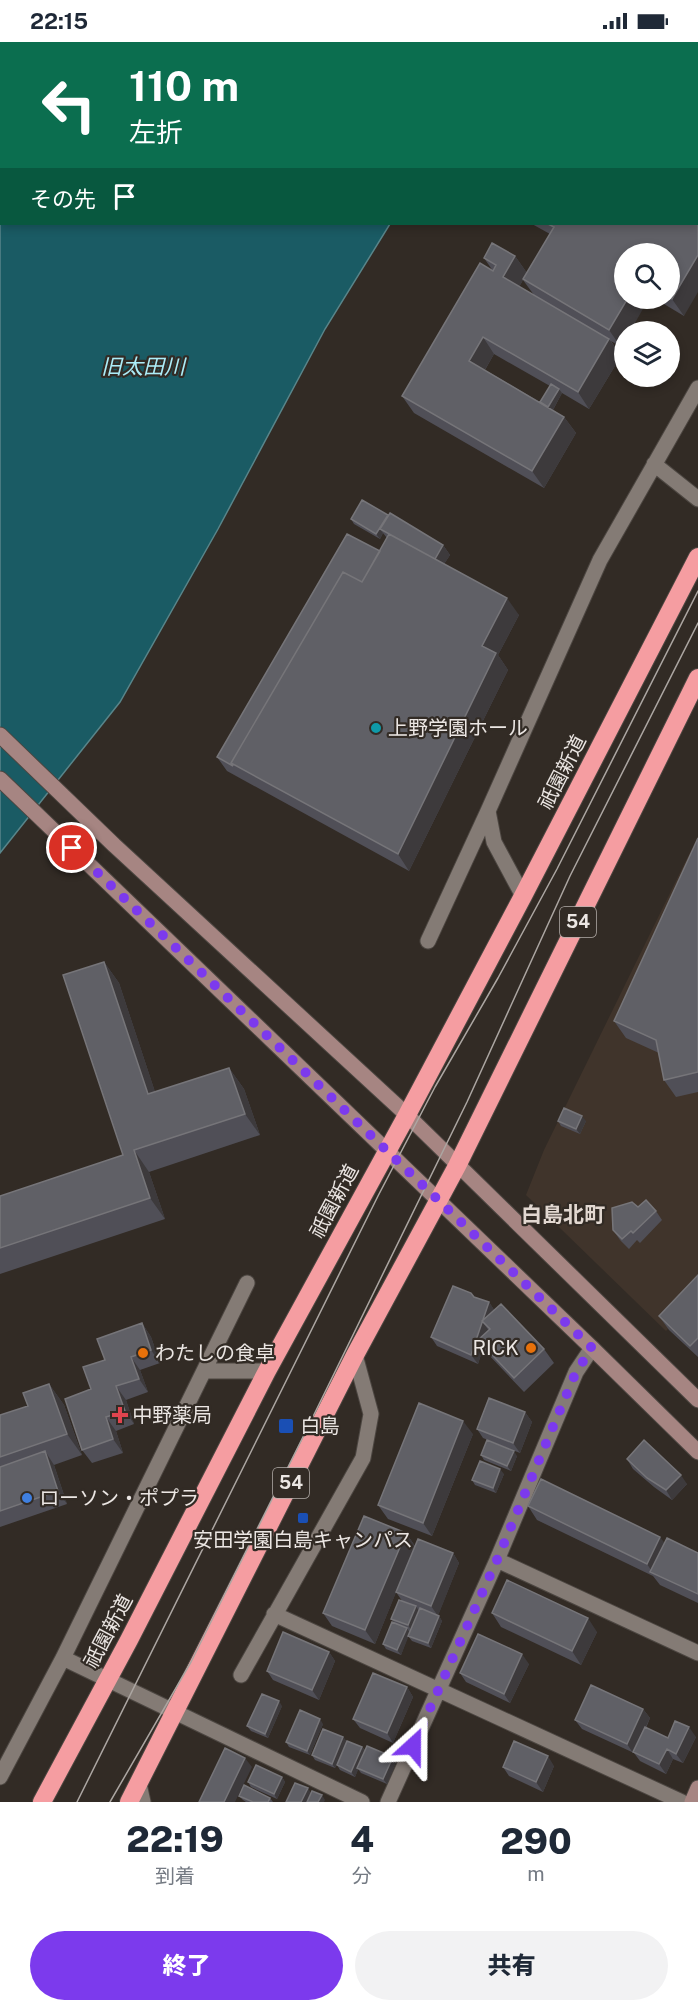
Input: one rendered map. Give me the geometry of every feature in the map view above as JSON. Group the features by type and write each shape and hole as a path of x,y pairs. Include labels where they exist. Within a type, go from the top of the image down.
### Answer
{"highway":[{"name":"祇園新道","path":"42,1802 267,1371 523,896 698,557"},
{"name":"54","path":"129,1802 141,1793 176,1711 355,1355 458,1166 698,678"}],"street":[{"path":"428,941 600,560 698,388"},
{"path":"654,464 698,499"},
{"path":"0,735 89,821 407,1115 698,1400"},
{"path":"0,779 698,1452"},
{"path":"488,811 494,842 523,896"},
{"path":"0,1777 63,1658 247,1283"},
{"path":"388,1802 497,1560 576,1372 592,1348"},
{"path":"241,1675 363,1458 371,1414 355,1355"},
{"path":"204,1371 267,1371"},
{"path":"497,1560 698,1653"},
{"path":"274,1614 682,1802"},
{"path":"63,1658 362,1802"},
{"path":"692,1802 698,1788"}],"shaded area":[{"path":"698,836 698,1296 666,1331 526,1195 544,1150"}],"water":[{"name":"旧太田川","path":"0,225 389,225 325,329 218,529 120,702 0,853"}],"building":[{"path":"550,225 698,225 698,255 680,285 680,243 614,243 614,309 621,309 609,330 523,279 554,227"},
{"path":"492,243 515,256 503,277 609,339 578,392 483,337 469,361 564,417 532,471 402,396 480,263 493,271 496,265 484,258"},
{"path":"551,384 559,389 548,407 540,402"},
{"path":"362,500 388,515 376,534 351,519"},
{"path":"390,513 443,545 435,559 380,529"},
{"path":"347,534 380,551 362,582 343,572 231,763 233,766 217,757"},
{"name":"上野学園ホール","path":"389,534 507,598 482,646 496,653 398,854 231,763 343,572 362,582"},
{"path":"698,838 698,1072 664,1080 656,1040 614,1021"},
{"path":"104,962 148,1094 229,1068 245,1114 134,1150 150,1198 0,1248 0,1196 123,1155 63,975"},
{"path":"564,1108 582,1116 576,1129 558,1121"},
{"path":"646,1200 656,1211 633,1233 631,1231 622,1239 613,1230 612,1208 632,1202 638,1207"},
{"path":"698,1275 698,1338 690,1346 659,1316"},
{"path":"453,1286 489,1302 471,1355 431,1337"},
{"path":"501,1304 544,1349 514,1378 478,1340 490,1329 482,1321"},
{"path":"142,1323 151,1350 131,1357 139,1379 116,1386 125,1411 106,1417 113,1439 82,1450 65,1399 91,1389 83,1367 105,1360 97,1339"},
{"path":"49,1384 67,1434 0,1457 0,1415 28,1406 23,1393"},
{"path":"489,1398 525,1412 513,1443 477,1429"},
{"path":"419,1403 463,1421 423,1523 378,1505"},
{"path":"487,1440 514,1451 507,1466 481,1455"},
{"path":"644,1440 681,1475 666,1490 647,1478 627,1459"},
{"path":"45,1451 58,1491 0,1511 0,1467"},
{"path":"480,1461 500,1469 493,1488 472,1480"},
{"path":"541,1479 660,1537 647,1564 528,1506"},
{"path":"364,1516 406,1533 365,1630 323,1613"},
{"path":"667,1538 698,1553 698,1594 650,1572"},
{"path":"418,1539 453,1553 431,1606 396,1592"},
{"path":"507,1580 588,1618 572,1651 492,1613"},
{"path":"399,1600 416,1606 408,1625 391,1619"},
{"path":"420,1608 439,1616 428,1643 408,1636"},
{"path":"392,1622 407,1628 397,1650 383,1644"},
{"path":"283,1632 329,1652 312,1690 267,1671"},
{"path":"478,1634 522,1654 504,1694 460,1673"},
{"path":"373,1673 407,1687 387,1733 353,1719"},
{"path":"591,1685 643,1709 627,1744 575,1720"},
{"path":"262,1694 279,1701 265,1734 247,1726"},
{"path":"300,1710 320,1719 307,1751 286,1742"},
{"path":"675,1721 689,1727 676,1754 667,1749 659,1764 633,1752 645,1727 668,1738"},
{"path":"323,1729 343,1737 332,1764 312,1755"},
{"path":"347,1741 362,1747 351,1772 337,1765"},
{"path":"514,1741 548,1756 536,1782 503,1767"},
{"path":"367,1746 393,1757 383,1779 357,1768"},
{"path":"225,1748 245,1758 224,1802 199,1802"},
{"path":"256,1765 282,1777 274,1794 248,1782"},
{"path":"295,1783 308,1788 301,1802 286,1802"},
{"path":"244,1785 270,1798 268,1802 253,1802 239,1796"},
{"path":"312,1791 322,1795 318,1802 307,1802"}],"tram line":[{"path":"77,1802 378,1196 435,1087 557,869 698,591"},
{"path":"110,1802 191,1662 467,1102 570,876 698,623"}],"place":[{"name":"上野学園ホール","path":"376,728"},
{"name":"RICK","path":"531,1348"},
{"name":"わたしの食卓","path":"143,1353"},
{"name":"中野薬局","path":"120,1415"},
{"name":"白島","path":"286,1426"},
{"name":"ローソン・ポプラ","path":"27,1498"},
{"name":"安田学園白島キャンパス","path":"303,1518"}],"district":[{"name":"白島北町","path":"563,1215"}],"route":[{"path":"72,848 592,1348 576,1372 497,1560 413,1746"}]}
